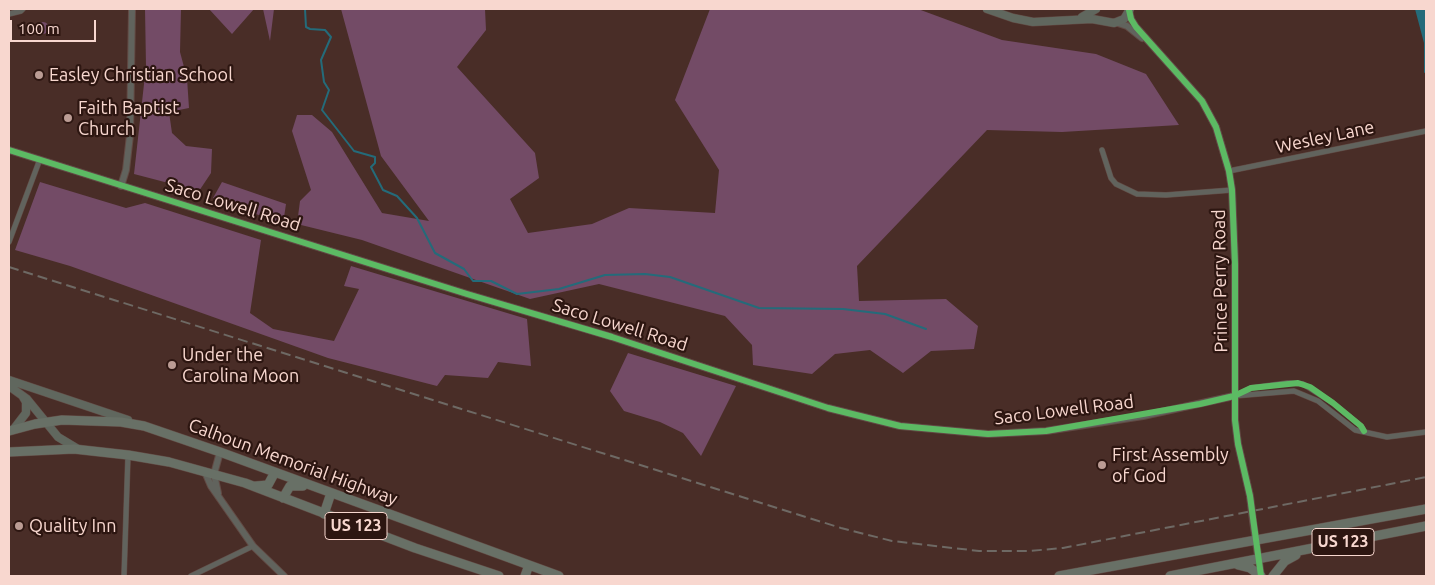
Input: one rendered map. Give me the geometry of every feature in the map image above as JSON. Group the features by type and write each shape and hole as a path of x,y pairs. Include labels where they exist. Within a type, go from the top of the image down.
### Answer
{"highway":[{"name":"Calhoun Memorial Highway","path":"11,430 45,422 101,420 144,426 559,576"},
{"name":"Calhoun Memorial Highway","path":"9,452 79,450 128,455 209,473 499,576"},
{"path":"250,486 268,485 275,472"},
{"path":"283,498 290,486 314,486"},
{"path":"324,514 331,492"},
{"name":"US 123","path":"1059,576 1426,508"},
{"name":"US 123","path":"1170,576 1426,526"},
{"path":"1273,576 1285,561 1308,549"},
{"path":"1235,564 1250,568 1261,576"},
{"path":"525,576 529,566"}],"main road":[{"path":"986,9 1033,22 1092,19 1118,23 1127,17 1129,9"},
{"path":"1071,21 1097,9 1101,18 1107,22"},
{"path":"9,380 144,426"},
{"path":"9,386 19,391 58,437 79,450"},
{"path":"11,430 26,413 26,402 19,391"}],"street":[{"path":"9,14 21,12 23,9"},
{"path":"121,186 126,170 131,125 132,9"},
{"name":"Prince Perry Road","path":"1129,9 1130,19 1202,101 1216,127 1229,171 1232,190 1236,319 1234,396 1238,444 1250,496 1261,576"},
{"name":"Prince Perry Road","path":"1118,23 1127,26 1151,45"},
{"name":"Wesley Lane","path":"1229,171 1426,131"},
{"name":"Saco Lowell Road","path":"9,150 467,294 612,337 828,408 900,426 988,434 1046,431 1143,416 1234,396"},
{"path":"1102,150 1111,178 1116,184 1137,194 1166,195 1232,190"},
{"path":"9,242 40,159"},
{"path":"1234,396 1251,388 1288,383 1303,384 1333,402 1361,426 1364,431"},
{"path":"1234,396 1252,396 1285,391 1300,393 1318,401 1355,430 1364,431 1374,436 1387,437 1426,432"},
{"path":"220,452 209,473 211,486 254,546 284,576"},
{"path":"124,576 128,455"},
{"path":"191,576 254,546"}],"shaded area":[{"path":"145,9 181,9 180,52 187,78 189,108 169,112 172,133 186,146 212,149 211,173 199,191 134,174 146,66"},
{"path":"209,9 254,9 232,34"},
{"path":"263,9 274,9 270,41"},
{"path":"341,9 485,9 486,30 457,67 535,153 539,178 510,199 528,233 592,224 629,208 715,213 719,170 675,100 710,9 918,9 1002,40 1096,54 1146,74 1179,125 1062,132 987,130 857,266 859,301 946,299 978,326 974,349 931,351 903,373 870,350 835,354 812,374 753,365 752,345 725,316 599,284 530,299 362,240 297,224 300,201 311,190 292,131 297,115 312,115 332,132 382,213 429,221 381,156"},
{"path":"41,22 45,22 49,28 45,34 41,34 37,30 37,26"},
{"path":"40,182 126,208 145,203 261,240 250,313 273,329 334,341 359,289 344,286 351,266 527,319 531,366 498,362 488,378 445,375 437,386 328,358 70,266 15,250"},
{"path":"222,182 286,204 283,224 213,198"},
{"path":"628,353 736,386 701,456 683,433 660,422 624,411 610,391"}],"water":[{"path":"1415,9 1426,9 1426,72 1424,73 1424,43"}],"waterway":[{"path":"305,9 306,27 325,30 331,37 321,60 324,82 329,90 322,110 354,151 375,157 375,163 371,167 383,190 397,196 417,218 435,253 464,269 473,281 491,281 517,294 559,289 605,275 645,274 670,277 759,308 843,309 885,314 926,329"}],"railway":[{"path":"9,267 841,528 892,541 979,551 1029,551 1063,548 1426,477"}],"cycle path":[{"path":"1129,10 1131,19 1136,27 1202,101 1216,127 1229,171 1232,190 1235,264 1235,420 1238,444 1250,496 1261,576"},
{"path":"9,150 467,294 612,337 828,408 900,426 988,434 1046,431 1200,404 1234,396 1251,388 1298,383 1310,387 1333,403 1361,426 1364,431"}],"place":[{"name":"Easley Christian School","path":"39,75"},
{"name":"Faith Baptist Church","path":"68,118"},
{"name":"Under the Carolina Moon","path":"172,365"},
{"name":"First Assembly of God","path":"1102,465"},
{"name":"Quality Inn","path":"19,526"}]}
